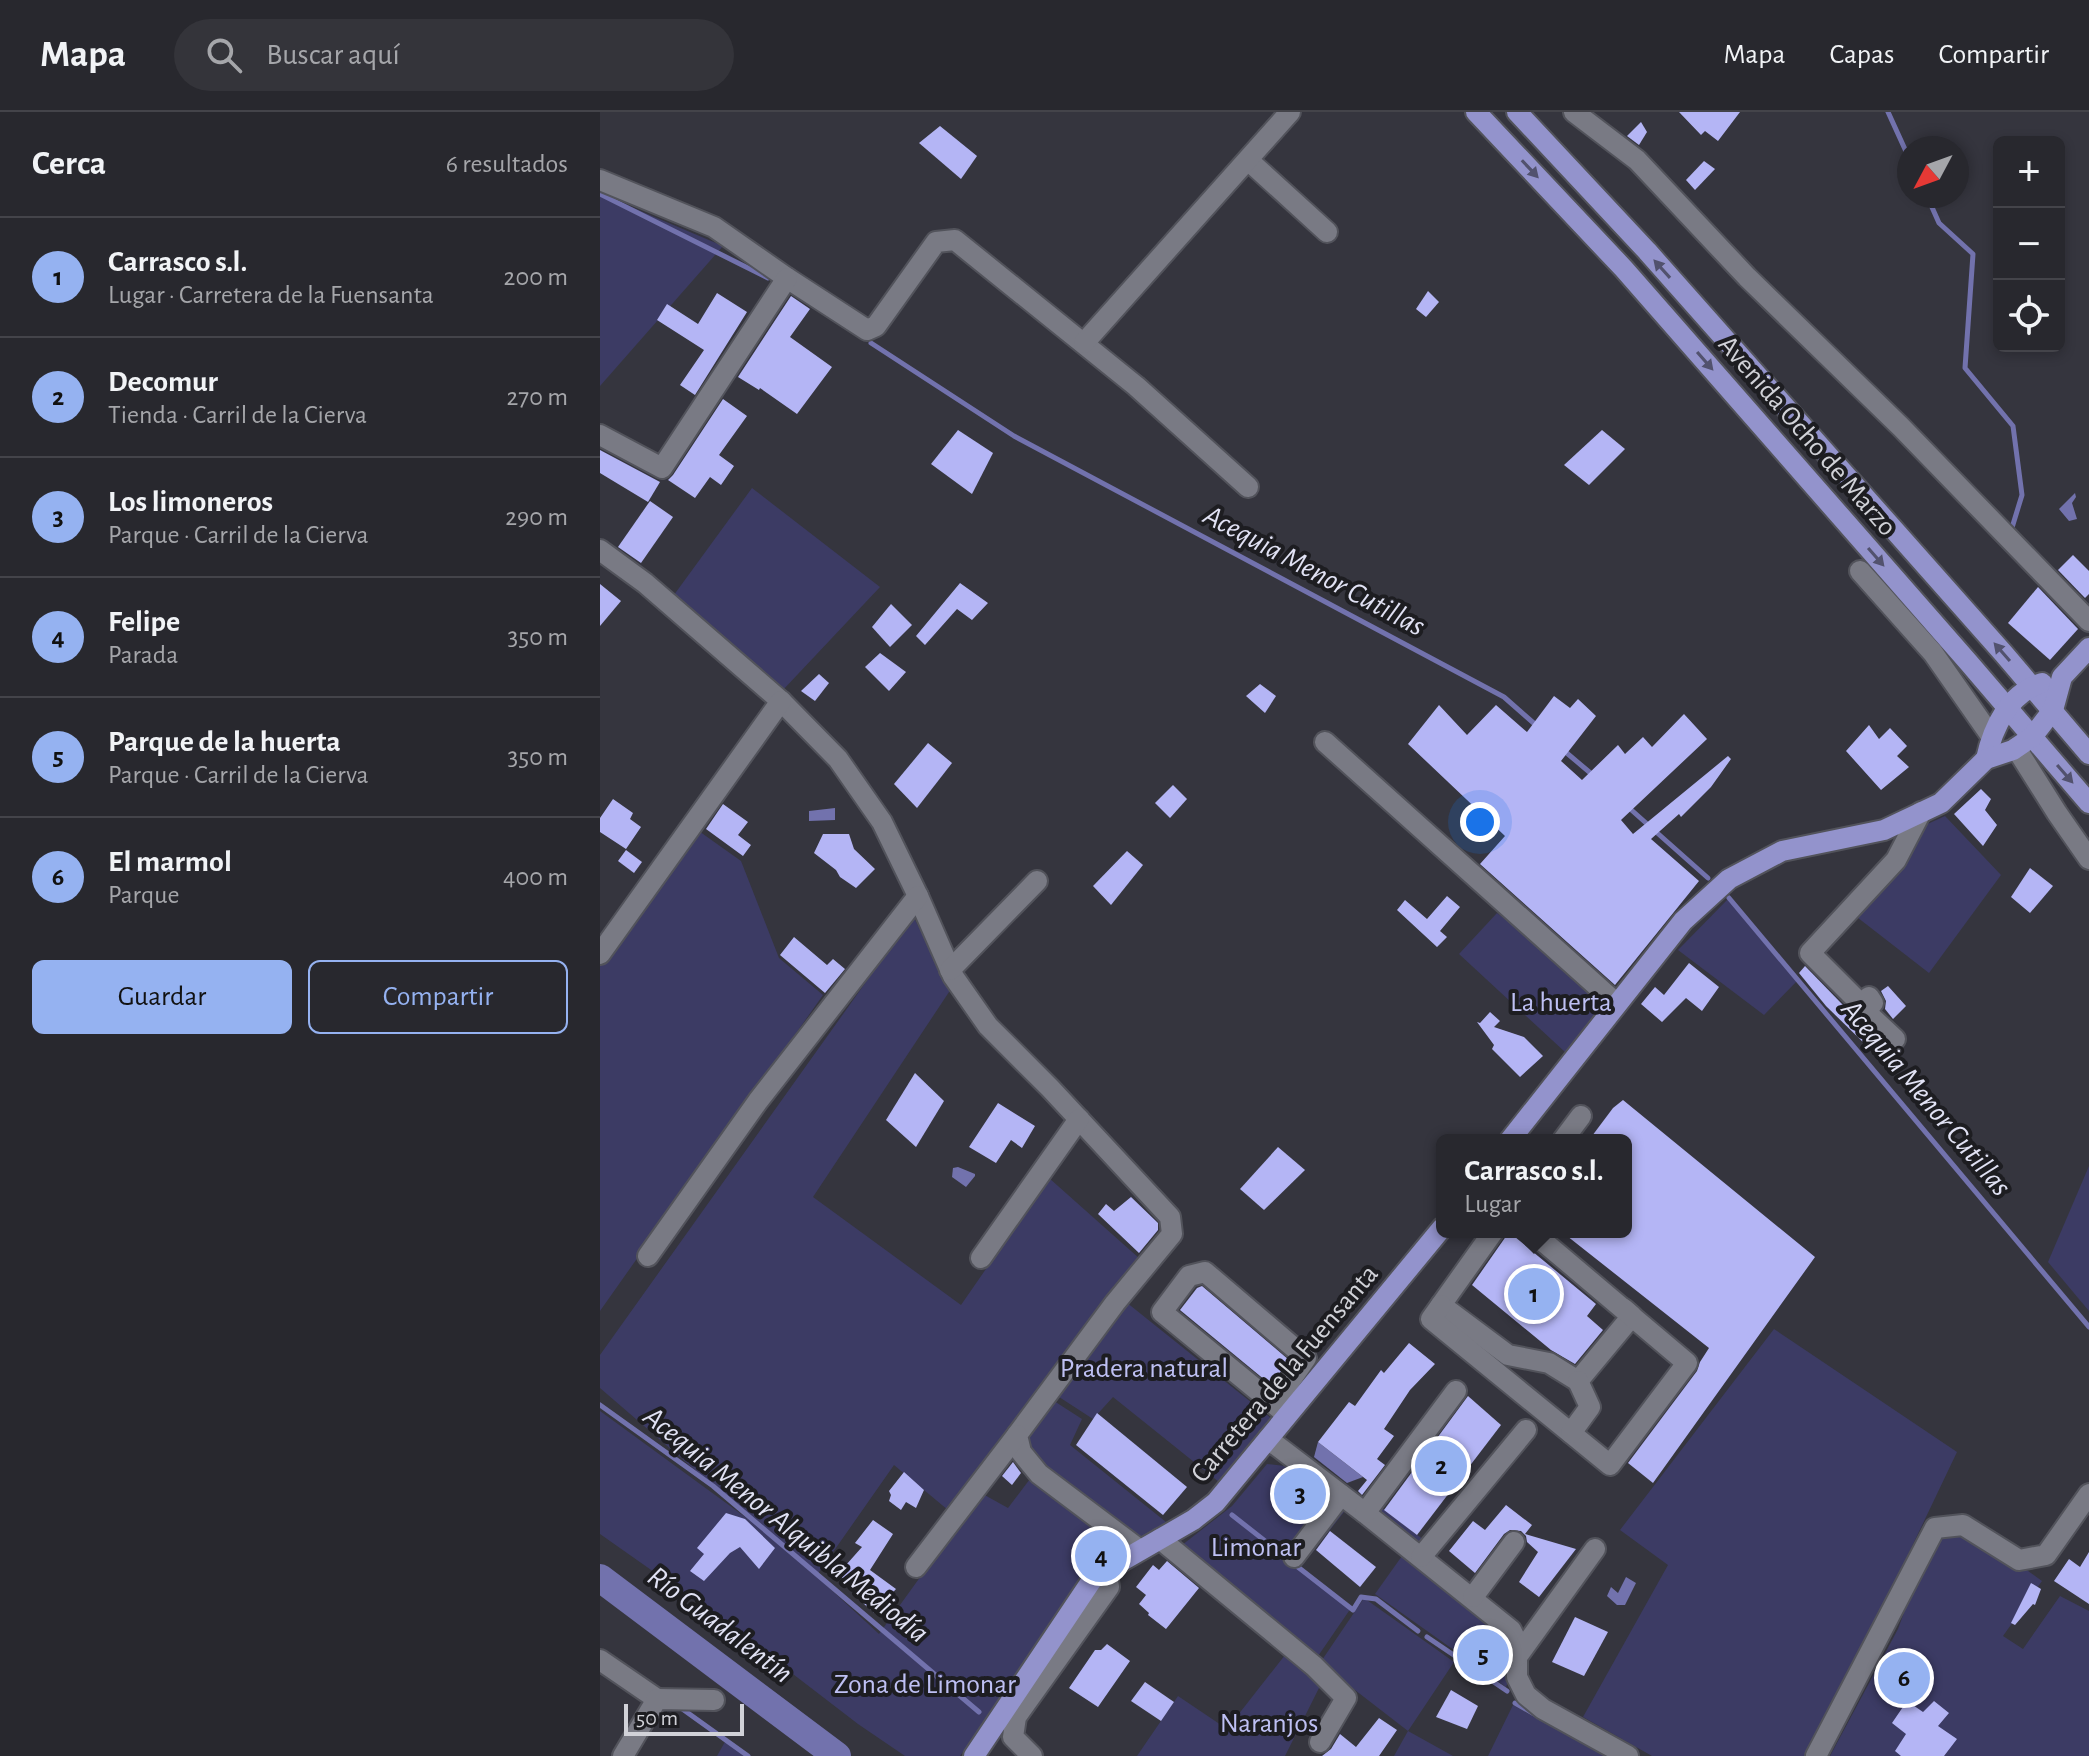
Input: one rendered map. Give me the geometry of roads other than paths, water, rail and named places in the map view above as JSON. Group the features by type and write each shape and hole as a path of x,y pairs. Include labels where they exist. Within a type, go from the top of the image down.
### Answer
{"main road":[{"name":"Avenida Ocho de Marzo","path":"1476,112 1624,269 2007,707 2024,742 2089,803"},
{"name":"Avenida Ocho de Marzo","path":"1517,112 1658,263 2089,754"},
{"path":"1515,1134 1683,921 1729,879 1782,851 1884,830 1941,803 1986,759 2024,742 2053,710 2062,677 2089,648"},
{"path":"1986,759 1991,736 2007,707 2032,686 2062,677"},
{"name":"Carretera de la Fuensanta","path":"974,1756 1094,1577 1193,1520 1216,1502 1268,1439 1280,1409 1436,1235"}],"street":[{"path":"1084,343 1290,112"},
{"path":"1574,112 1637,160 1747,277 1901,427 2089,621"},
{"path":"1248,160 1327,232"},
{"path":"600,180 714,227 867,330 876,326 936,242 955,240 1136,386 1248,487"},
{"path":"600,435 662,468 787,278"},
{"path":"600,550 645,583 781,701 838,759 882,822 950,970 988,1026 1170,1217 1172,1234 1115,1303 916,1567"},
{"path":"1860,571 1933,653 1991,736"},
{"path":"602,948 781,701"},
{"path":"1325,742 1617,1004"},
{"path":"2024,742 2057,813 2089,859"},
{"path":"1895,1039 1865,1011 1873,1003 1869,997 1862,1005 1810,953 1896,860 1921,812"},
{"path":"950,970 1037,881"},
{"path":"648,1256 758,1101 918,896"},
{"path":"1568,1134 1581,1116"},
{"path":"981,1258 1079,1119"},
{"path":"1489,1238 1431,1319 1610,1465 1687,1363 1539,1238"},
{"path":"1539,1238 1632,1316 1578,1381"},
{"path":"1205,1272 1306,1358 1280,1409 1162,1312 1189,1276 1205,1272"},
{"path":"1441,1305 1508,1355 1549,1363 1578,1381 1590,1407 1571,1433"},
{"path":"1365,1513 1456,1391"},
{"path":"1421,1557 1526,1430"},
{"path":"1017,1435 1021,1452 1039,1474 1140,1550"},
{"path":"1268,1439 1473,1597 1511,1630 1517,1642 1517,1677 1526,1695 1543,1709 1628,1756"},
{"path":"1816,1756 1935,1528 1963,1525 2019,1560 2046,1555 2089,1494"},
{"path":"1294,1557 1341,1495"},
{"path":"1160,1539 1314,1666 1346,1698 1320,1742"},
{"path":"1473,1597 1514,1542"},
{"path":"1517,1657 1595,1549"},
{"path":"1032,1756 1013,1737 1016,1717 1109,1587 1106,1569"},
{"path":"600,1660 657,1699 714,1700"},
{"path":"623,1756 657,1699"}],"water":[{"path":"2075,493 2072,503 2077,519 2069,521 2059,509"},
{"path":"835,808 835,820 809,821 809,811"},
{"path":"953,1168 975,1174 966,1187 952,1177"},
{"path":"1318,1442 1363,1477 1347,1483 1314,1457"},
{"path":"1626,1577 1636,1583 1625,1605 1617,1605 1607,1596 1611,1587 1618,1593"}],"waterway":[{"path":"1888,112 1899,136"},
{"name":"Acequia Menor Cutillas","path":"600,194 768,278"},
{"path":"1932,208 1939,223 1973,254 1965,368 2013,426 2022,495 2011,531"},
{"name":"Acequia Menor Cutillas","path":"871,343 1014,436 1504,697 1537,726"},
{"name":"Acequia Menor Cutillas","path":"1562,749 1594,776"},
{"name":"Acequia Menor Cutillas","path":"1628,807 1708,878"},
{"name":"Acequia Menor Cutillas","path":"1729,898 2089,1327"},
{"name":"Acequia Menor Alquibla Mediodía","path":"600,1405 713,1486 979,1712"},
{"path":"1232,1515 1288,1559"},
{"path":"1294,1564 1353,1610 1361,1597 1376,1599 1418,1631"},
{"name":"Río Guadalentín","path":"600,1578 837,1756"},
{"path":"1427,1637 1507,1691"},
{"path":"1515,1703 1536,1715"},
{"path":"681,1708 748,1756"}],"place":[{"name":"Carrasco s.l.","path":"1534,1294"},
{"name":"Decomur","path":"1441,1466"},
{"name":"Los limoneros","path":"1300,1494"},
{"name":"Felipe","path":"1101,1556"},
{"name":"Parque de la huerta","path":"1483,1655"},
{"name":"El marmol","path":"1904,1678"}],"park label":[{"name":"La huerta","path":"1561,1003"},
{"name":"Pradera natural","path":"1144,1369"},
{"name":"Limonar","path":"1256,1548"},
{"name":"Zona de Limonar","path":"925,1685"},
{"name":"Naranjos","path":"1269,1724"}]}
